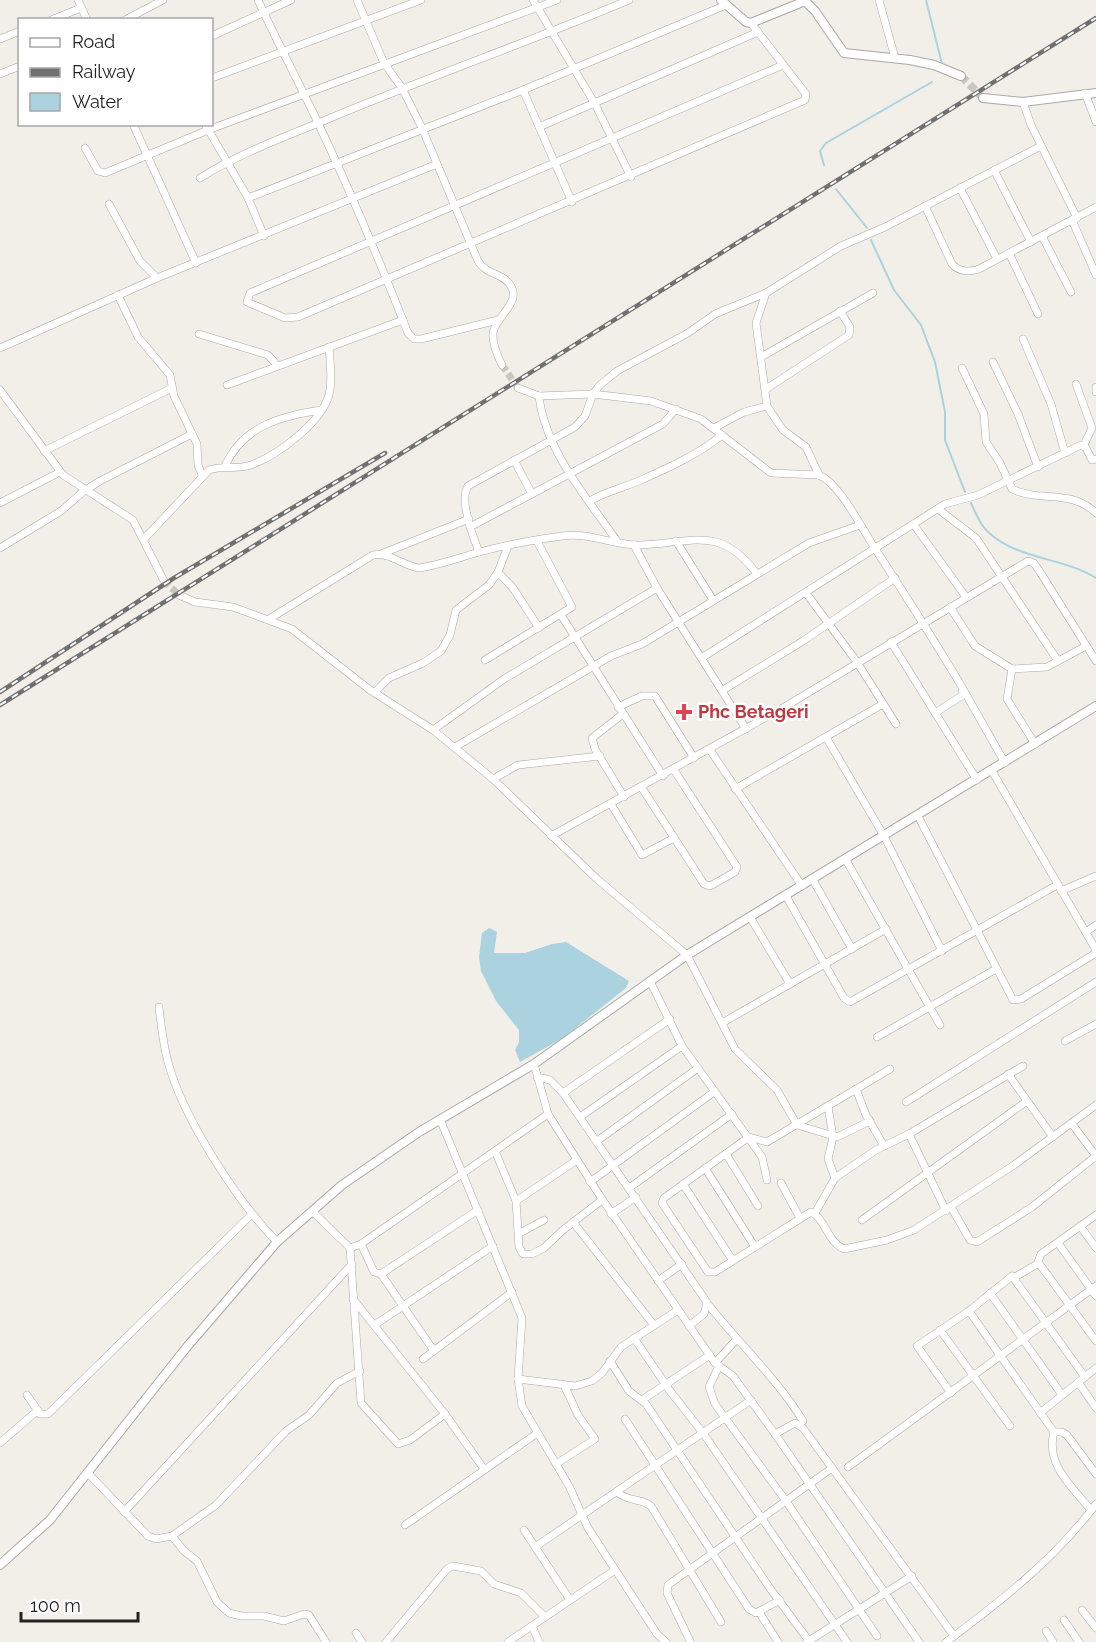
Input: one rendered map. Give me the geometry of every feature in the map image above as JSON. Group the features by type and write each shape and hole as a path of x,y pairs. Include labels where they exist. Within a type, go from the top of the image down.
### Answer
{"street":[{"path":"78,0 86,18"},
{"path":"129,18 163,0"},
{"path":"258,0 281,52 336,162 372,242 408,333 414,339 421,339 498,320"},
{"path":"213,36 291,0"},
{"path":"357,0 384,63 402,88 422,128 481,267 508,281 513,288 513,302 498,320 493,332 494,343 502,364"},
{"path":"213,78 421,0"},
{"path":"533,0 595,104 631,177"},
{"path":"213,126 304,95 384,63 557,0"},
{"path":"200,177 227,161 402,88 552,32 628,0"},
{"path":"879,0 895,58"},
{"path":"751,23 806,1 815,10 844,53 934,65 961,76"},
{"path":"248,198 523,90 724,3 751,23 806,94 805,100 631,177 290,319 247,302 249,293 783,65"},
{"path":"56,18 81,8"},
{"path":"0,39 18,32"},
{"path":"539,127 758,32"},
{"path":"0,74 18,67"},
{"path":"523,90 572,202"},
{"path":"1085,93 1096,122"},
{"path":"983,98 1023,102 1096,93"},
{"path":"1023,102 1096,275"},
{"path":"134,126 196,263"},
{"path":"85,148 101,173 206,128 248,198 264,237"},
{"path":"479,552 470,523 465,495 468,486 581,422 593,394 606,380 626,366 688,333 715,314 766,293 833,251 925,207 1041,146"},
{"path":"0,348 157,278 264,237 437,164"},
{"path":"994,170 1031,242"},
{"path":"960,188 997,259"},
{"path":"109,204 140,261 157,278"},
{"path":"925,207 955,267 975,270 1096,207"},
{"path":"1042,236 1071,292"},
{"path":"1009,254 1038,314"},
{"path":"761,357 873,292"},
{"path":"766,293 756,323 767,406 783,430 806,447 819,475"},
{"path":"118,295 138,337 170,375 172,388 192,434 202,475"},
{"path":"765,389 849,335 850,327 840,312"},
{"path":"226,385 403,320"},
{"path":"199,334 268,355 277,365"},
{"path":"1023,339 1051,404 1065,453"},
{"path":"144,539 202,475 209,470 225,466 249,466 288,444 321,410 330,389 329,347"},
{"path":"993,362 1018,414 1038,466"},
{"path":"962,368 984,414 986,442 1015,490 1031,495 1076,498 1096,513"},
{"path":"703,657 938,509 1008,481 1084,445 1092,428 1076,384"},
{"path":"1096,387 1096,392"},
{"path":"44,451 172,388"},
{"path":"518,388 539,396 593,394 632,398 676,409 714,428 771,473 819,475 831,483 923,622 1005,763"},
{"path":"0,390 60,472 84,491 128,515 144,539 164,581"},
{"path":"539,396 552,439 571,474 617,541"},
{"path":"714,428 739,414 767,406"},
{"path":"269,619 362,561 470,523 571,474 663,424 676,409"},
{"path":"225,466 230,454 258,428 288,415 321,410"},
{"path":"0,548 61,511 84,491 192,434"},
{"path":"590,501 609,491 639,481 708,446 722,435"},
{"path":"1084,445 1095,462"},
{"path":"514,460 532,494"},
{"path":"0,503 60,472"},
{"path":"938,509 976,538 1058,661"},
{"path":"455,747 619,652 642,644 824,535 860,525"},
{"path":"914,525 966,597"},
{"path":"381,554 411,567 419,568 508,546 581,535 634,545 696,538 733,548 757,574"},
{"path":"485,660 571,609 572,603 537,541"},
{"path":"675,541 713,600"},
{"path":"634,545 657,588 703,657 746,729"},
{"path":"375,692 389,678 423,663 441,651 450,635 456,610 489,585 498,572 508,546"},
{"path":"551,836 710,750 1028,561 1035,563 1096,661"},
{"path":"498,572 513,588 539,628"},
{"path":"723,690 802,642 895,578"},
{"path":"432,730 479,696 657,588"},
{"path":"806,593 857,662 896,724"},
{"path":"179,595 195,602 233,607 269,619 303,636 375,692 455,747 493,779 627,907 687,955 743,1058 777,1090 797,1125 833,1137 870,1121"},
{"path":"950,606 975,646 1012,669 1042,669 1086,646"},
{"path":"561,615 663,776"},
{"path":"891,642 977,780"},
{"path":"1012,669 1007,699 1035,744"},
{"path":"935,713 963,695 962,687"},
{"path":"618,706 642,696 655,696 662,703 694,759"},
{"path":"735,789 884,704"},
{"path":"0,1565 50,1520 186,1348 277,1242 342,1185 440,1119 534,1064 687,955 1096,706"},
{"path":"623,714 592,738 624,797"},
{"path":"826,737 884,836 942,951"},
{"path":"710,750 802,886"},
{"path":"493,779 518,765 600,756"},
{"path":"642,788 706,887 736,870 735,864 674,770"},
{"path":"918,816 996,969 1011,997 1017,1001 1096,951 992,771"},
{"path":"611,804 642,855 674,838"},
{"path":"846,860 940,1025"},
{"path":"786,896 844,998 850,1002 976,931 1059,888 1096,876"},
{"path":"813,880 852,949"},
{"path":"750,917 790,984"},
{"path":"1086,932 1096,925"},
{"path":"722,1023 886,929"},
{"path":"877,1037 996,969"},
{"path":"650,981 682,1046 714,1092 752,1138 765,1164 767,1180"},
{"path":"906,1102 1096,982"},
{"path":"159,1007 166,1054 174,1081 203,1141 251,1215 277,1242"},
{"path":"563,1093 670,1019"},
{"path":"1065,1041 1096,1024"},
{"path":"580,1118 682,1046"},
{"path":"534,1064 548,1114 590,1182 710,1356 717,1365 733,1376 751,1400 919,1642"},
{"path":"752,1138 705,1168 664,1198 662,1203 710,1274 800,1218 815,1213 835,1178 884,1146 909,1134 1023,1066"},
{"path":"597,1141 698,1068"},
{"path":"752,1138 764,1143 890,1070"},
{"path":"1008,1074 1053,1137"},
{"path":"537,1077 550,1080 563,1093 707,1303 736,1340 760,1364 803,1421"},
{"path":"856,1089 884,1146"},
{"path":"590,1182 714,1092"},
{"path":"862,1220 1027,1101"},
{"path":"815,1213 835,1244 844,1249 903,1236 949,1209 1096,1105"},
{"path":"828,1106 833,1137 828,1159 835,1178"},
{"path":"351,1248 361,1244 548,1114"},
{"path":"629,1188 732,1114"},
{"path":"440,1119 522,1318 518,1379 522,1406 556,1464 582,1516 657,1634 666,1642"},
{"path":"909,1134 927,1172 949,1209 970,1240 977,1242 1000,1229 1096,1156 1072,1124"},
{"path":"495,1151 516,1202 521,1251 526,1255 544,1248 602,1200"},
{"path":"726,1154 758,1206"},
{"path":"516,1202 577,1160"},
{"path":"705,1168 757,1246"},
{"path":"683,1184 732,1261"},
{"path":"781,1184 800,1218"},
{"path":"612,1214 636,1197"},
{"path":"381,1274 478,1210"},
{"path":"312,1211 351,1248 353,1299 363,1408 398,1444 410,1440 445,1414"},
{"path":"27,1395 44,1416 52,1412 251,1215"},
{"path":"951,1393 917,1346 969,1311 1012,1276 1016,1277 1039,1263 1041,1254 1096,1215"},
{"path":"520,1233 544,1220"},
{"path":"573,1222 653,1324"},
{"path":"1080,1226 1096,1248"},
{"path":"848,1467 1094,1291 1058,1242"},
{"path":"361,1244 374,1272 381,1274 434,1351"},
{"path":"376,1324 493,1246"},
{"path":"1039,1263 1096,1341"},
{"path":"124,1512 352,1264"},
{"path":"658,1281 681,1264"},
{"path":"1012,1276 1085,1377"},
{"path":"423,1359 512,1292"},
{"path":"990,1293 1062,1395"},
{"path":"353,1299 376,1324 484,1469"},
{"path":"689,1326 704,1314 707,1303"},
{"path":"518,1379 575,1386 592,1381 621,1347 653,1324 678,1310"},
{"path":"946,1642 1047,1561 1075,1533 1094,1507 1056,1465 1051,1447 1054,1432 969,1311"},
{"path":"940,1330 1010,1426"},
{"path":"634,1338 848,1642"},
{"path":"736,1340 717,1365 709,1392 877,1636"},
{"path":"642,1400 710,1356"},
{"path":"610,1361 629,1391 642,1400 679,1450 808,1641 861,1610 912,1576"},
{"path":"1040,1413 1096,1368"},
{"path":"87,1472 148,1536 156,1539 172,1536 216,1505 286,1431 309,1415 337,1383 360,1371"},
{"path":"1078,1382 1096,1408"},
{"path":"556,1464 595,1439 578,1415 564,1385"},
{"path":"535,1547 751,1400"},
{"path":"0,1443 38,1410"},
{"path":"625,1419 714,1552 749,1609 754,1613 759,1612 780,1600"},
{"path":"775,1434 789,1425 799,1424 957,1634"},
{"path":"1054,1432 1058,1431 1067,1435 1096,1474"},
{"path":"405,1525 537,1434"},
{"path":"688,1642 666,1589 690,1569 832,1468"},
{"path":"617,1492 628,1500 643,1502 651,1506 721,1622"},
{"path":"524,1530 570,1600"},
{"path":"172,1536 184,1551 197,1561 214,1596 229,1613 241,1616 264,1616 284,1621 304,1614 309,1615 326,1642"},
{"path":"386,1642 447,1569 453,1566 481,1571 494,1584 520,1593 545,1617"},
{"path":"508,1642 615,1570"},
{"path":"1082,1610 1096,1628"},
{"path":"759,1612 778,1642"},
{"path":"1064,1620 1079,1642"},
{"path":"532,1626 539,1642"},
{"path":"1046,1631 1053,1642"},
{"path":"356,1633 362,1642"}],"water":[{"path":"489,928 497,932 494,953 525,953 566,942 629,981 626,988 563,1038 520,1062 515,1050 519,1042 519,1030 496,1001 481,971 479,957 482,933"}],"waterway":[{"path":"926,0 942,64"},
{"path":"824,165 820,151 826,143 932,82"},
{"path":"836,189 867,228"},
{"path":"871,240 894,290 921,325 935,362 945,412 945,440 965,492"},
{"path":"971,503 983,526 1000,541 1013,548 1083,571 1096,578"}],"tunnel":[{"path":"961,76 983,98"},
{"path":"502,365 518,388"},
{"path":"164,581 179,595"}],"railway":[{"path":"0,705 1096,18"},
{"path":"0,692 174,578 385,453"}],"place":[{"name":"Phc Betageri","path":"684,712"}]}
